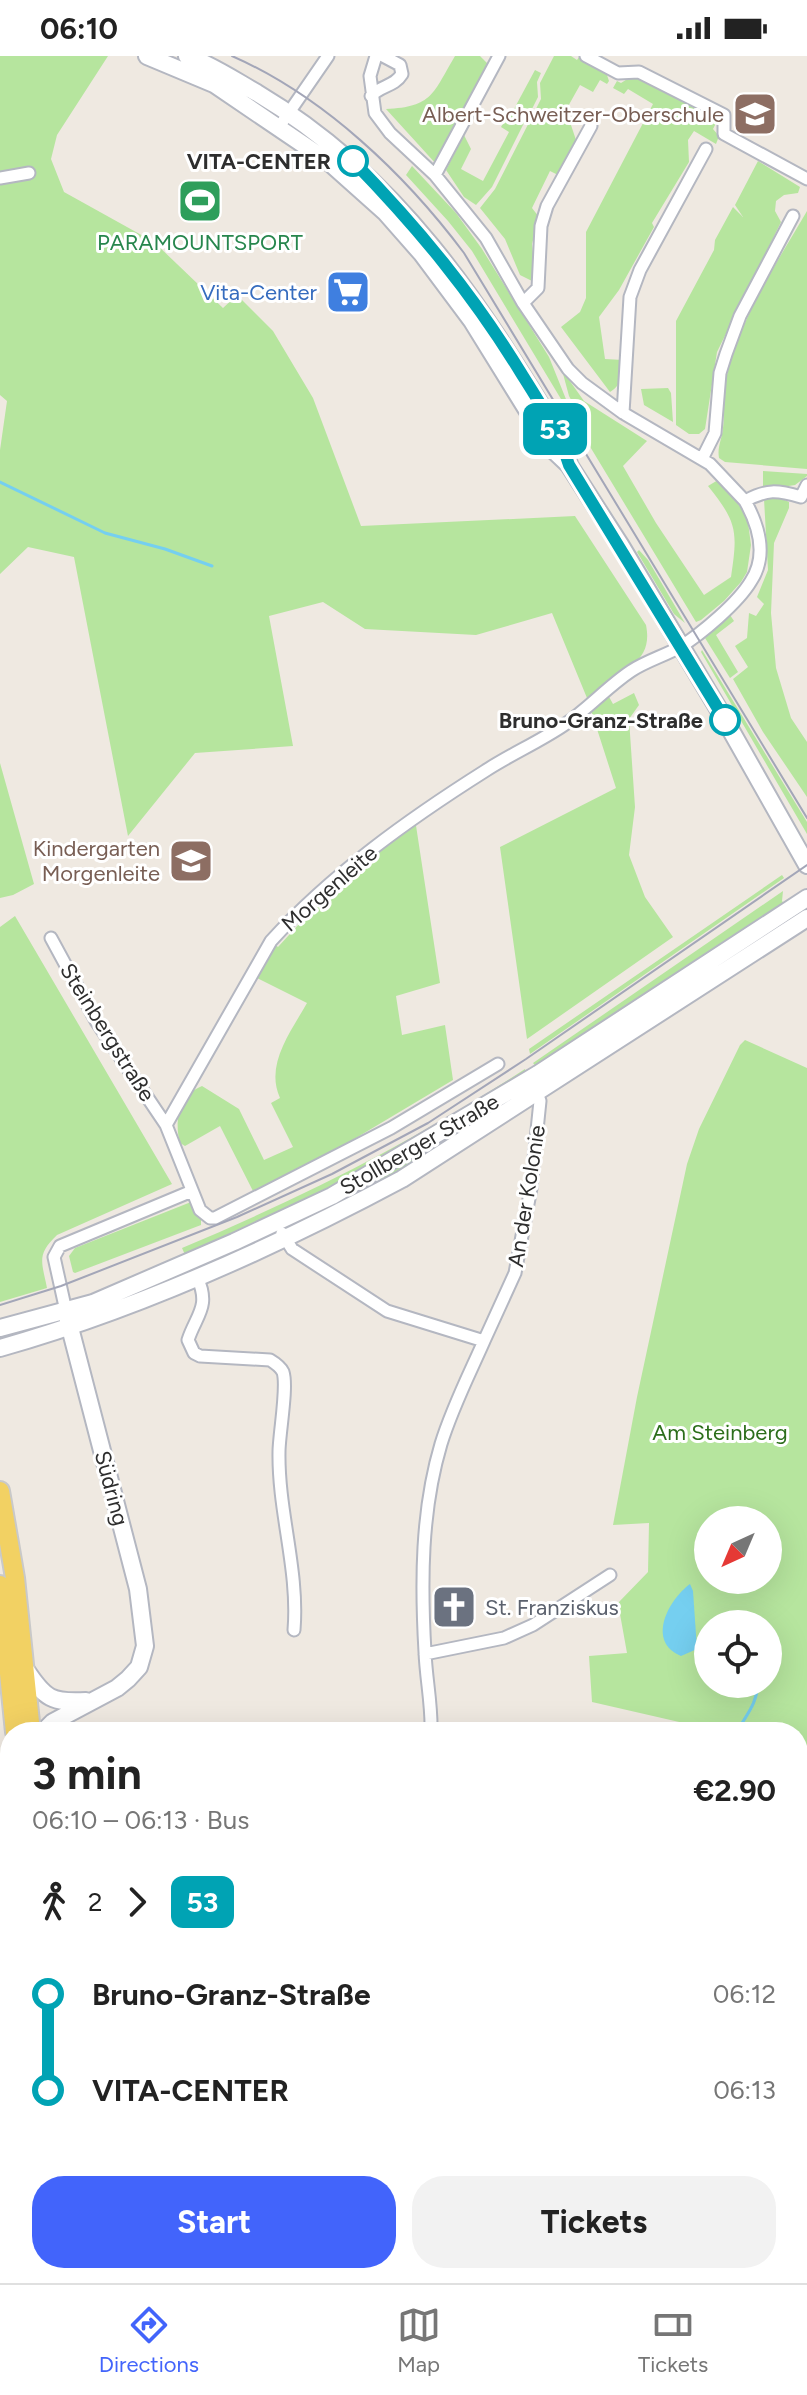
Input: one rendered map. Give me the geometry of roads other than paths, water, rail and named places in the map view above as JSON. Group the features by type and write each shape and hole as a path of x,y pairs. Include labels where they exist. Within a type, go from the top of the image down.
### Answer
{"main road":[{"path":"147,56 214,84 339,170 422,254 472,321 550,447 569,465 681,646 807,865"},
{"path":"187,56 206,63 289,112 353,161 413,224 481,311 562,440 569,465"},
{"name":"Stollberger Straße","path":"0,1348 68,1320 197,1277 538,1074 807,898"},
{"name":"Stollberger Straße","path":"0,1328 68,1320 93,1303 281,1229 352,1206 402,1179 807,918"},
{"name":"Südring","path":"68,1320 138,1589 145,1646 139,1667 117,1688 100,1698"},
{"path":"0,1491 15,1578 30,1722"},
{"path":"0,1585 14,1722"},
{"path":"26,1670 50,1699 64,1702 100,1698"},
{"path":"56,1722 100,1698"}],"street":[{"path":"279,127 328,56"},
{"path":"376,56 370,76 375,113 390,133 435,175 486,238 523,303 568,369 623,413 702,459 731,484 758,524 758,568 750,583 735,600 681,646"},
{"path":"371,96 377,88 394,84 402,74 400,65 383,56"},
{"path":"435,175 499,56"},
{"path":"586,56 618,73 639,72 724,115 724,134 807,179"},
{"path":"523,303 538,288 541,226 547,206 591,126"},
{"path":"623,413 630,297 640,270 706,149"},
{"path":"0,178 29,173"},
{"path":"702,459 715,433 720,373 740,316 793,216"},
{"path":"745,501 758,494 779,490 801,497 807,485"},
{"name":"Morgenleite","path":"166,1125 271,941 292,917 366,854 445,797 565,724 632,671 681,646"},
{"name":"Steinbergstraße","path":"51,938 96,1021 166,1125"},
{"name":"Stollberger Straße","path":"192,1191 205,1216 215,1218 391,1128 498,1064"},
{"name":"An der Kolonie","path":"431,1722 425,1654 423,1558 433,1476 452,1412 515,1273 531,1188 540,1101 537,1093"},
{"path":"68,1320 54,1257 56,1249 63,1243 192,1191 166,1125"},
{"path":"281,1229 292,1249 387,1311 484,1341"},
{"path":"197,1277 201,1285 203,1309 188,1340 194,1353 270,1360 277,1364 284,1376 279,1451 281,1496 294,1589 294,1630"},
{"path":"425,1654 504,1638 533,1625 610,1575"}],"water":[{"path":"690,1584 693,1591 694,1650 681,1656 670,1650 663,1631 668,1610"}],"waterway":[{"path":"0,482 105,533 212,566"},
{"path":"743,1722 755,1698"}],"tram line":[{"path":"232,56 298,93 360,140 416,195 464,253 807,818"},
{"path":"0,1305 61,1286 237,1217 332,1174 428,1123 807,865"}],"place":[{"name":"Albert-Schweitzer-Oberschule","path":"755,114"},
{"name":"VITA-CENTER","path":"353,161"},
{"name":"PARAMOUNTSPORT","path":"200,201"},
{"name":"Vita-Center","path":"348,292"},
{"name":"Bruno-Granz-Straße","path":"725,720"},
{"name":"Kindergarten Morgenleite","path":"191,861"},
{"name":"St. Franziskus","path":"454,1607"}],"park label":[{"name":"Am Steinberg","path":"720,1432"}]}
